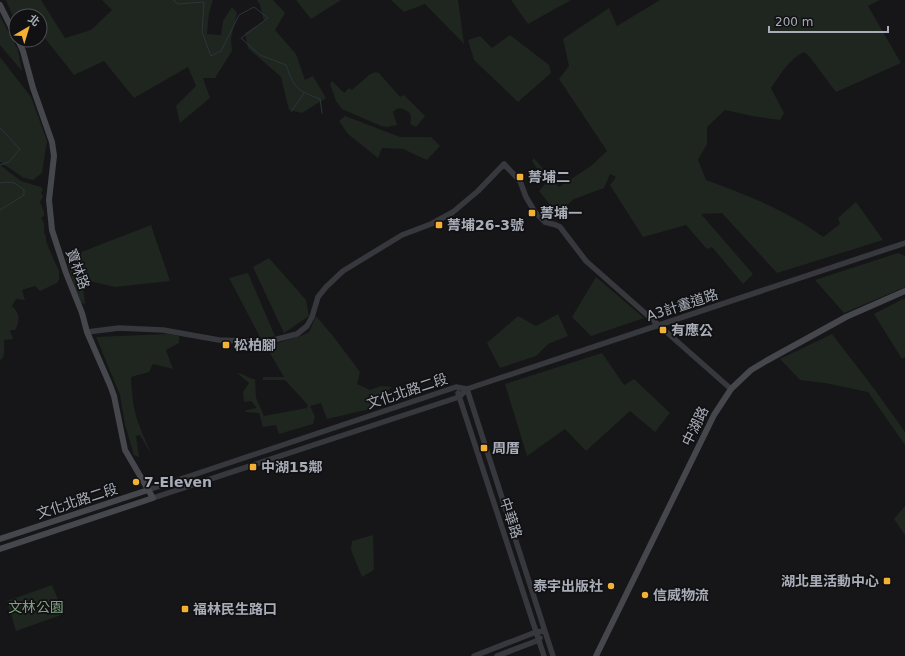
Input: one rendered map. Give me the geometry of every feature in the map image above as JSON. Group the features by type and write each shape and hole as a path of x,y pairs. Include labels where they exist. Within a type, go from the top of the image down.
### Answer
{"main road":[{"path":"0,5 8,21"},
{"name":"寶林路","path":"22,48 52,142 54,156 49,200 52,230 66,273 82,313 87,332 114,396 125,450 153,498"},
{"name":"中湖路","path":"596,656 714,415 731,389 751,370 766,361 846,318 905,291"},
{"name":"文化北路二段","path":"0,539 148,490"},
{"name":"文化北路二段","path":"0,549 153,498"}],"street":[{"path":"87,332 119,328 163,330 219,340 266,342 296,334 307,326 312,317 318,297 343,271 402,235 431,224 452,212 478,191 504,164 520,181 526,198 535,212 545,222 556,225 560,228 586,261 731,389"},
{"name":"A3計畫道路","path":"467,389 905,243"},
{"name":"文化北路二段","path":"148,490 456,387 467,389"},
{"name":"中華路","path":"456,387 544,656"},
{"name":"文化北路二段","path":"153,498 459,397 467,389"},
{"name":"中華路","path":"467,389 553,656"},
{"path":"474,656 536,632 544,631"},
{"path":"497,656 539,640 544,631"}],"green space":[{"path":"6,0 41,0 46,8 9,8"},
{"path":"102,0 213,0 209,13 207,34 221,35 223,21 232,7 237,13 231,39 232,51 215,78 203,78 210,98 180,123 176,106 196,86 188,67 134,98 104,61 74,75 48,42 48,11 65,38 91,30 112,10"},
{"path":"257,0 273,0 285,13 275,30 296,54 305,80 313,76 326,98 302,113 289,110 281,77 248,48 245,33 264,21 260,5"},
{"path":"296,0 341,0 311,19"},
{"path":"391,0 458,0 464,44 425,4 404,12"},
{"path":"511,0 571,0 528,24"},
{"path":"660,0 880,0 868,6 901,63 836,92 809,56 804,52 789,63 771,88 784,113 780,120 725,110 707,127 707,144 698,160 706,180 736,191 782,212 823,237 840,224 838,218 856,202 883,240 777,273 722,213 701,214 753,274 743,284 712,247 707,249 686,225 643,237 610,185 616,177 610,174 604,188 574,199 557,214 539,191 546,183 532,161 534,158 559,187 591,166 607,151 559,79 569,66 563,39 609,8 617,26"},
{"path":"0,16 8,31 8,48 17,48 22,71 0,45"},
{"path":"510,35 549,65 551,73 518,102 474,60 468,40 480,36 492,48"},
{"path":"0,57 31,97 47,141 42,173 33,180 24,178 0,162"},
{"path":"375,72 379,73 400,97 404,95 425,116 416,127 410,124 410,113 402,108 393,112 397,125 387,127 381,126 342,109 336,101 330,84 332,81 344,93 349,88 352,90 370,74"},
{"path":"345,116 400,137 431,137 440,146 427,160 403,149 382,148 378,158 348,134 339,121"},
{"path":"0,165 21,181 41,187 43,190 41,192 43,197 40,202 44,216 41,218 44,223 46,241 59,271 59,280 57,283 40,291 35,286 22,290 25,300 16,299 12,306 18,314 18,323 15,330 10,330 13,339 4,340 4,354 3,358 0,360"},
{"path":"151,225 170,281 115,287 89,281 83,287 85,304 79,302 66,258"},
{"path":"898,253 905,256 905,287 844,313 815,280"},
{"path":"269,258 306,300 309,316 284,333 253,267"},
{"path":"248,273 275,336 261,339 229,278"},
{"path":"596,277 644,318 591,336 572,317"},
{"path":"905,298 905,357 902,359 874,314"},
{"path":"558,314 568,336 548,344 536,356 500,368 487,343 518,316 536,326"},
{"path":"316,316 360,372 357,384 370,390 381,386 392,387 373,400 370,409 327,419 321,403 310,406 315,417 313,424 279,434 276,425 263,427 259,413 244,412 257,408 251,401 244,402 243,392 249,383 237,373 255,379 256,398 264,416 307,408 308,405 285,380 263,380 263,377 284,377 267,348 309,332"},
{"path":"168,334 179,336 179,343 166,350 173,369 153,364 149,372 131,377 134,409 151,454 140,435 136,436 139,457 134,455 125,425 120,395 96,337"},
{"path":"832,334 905,432 905,445 868,392 825,383 800,380 780,359"},
{"path":"602,353 624,385 634,379 670,413 655,432 630,411 586,451 565,429 527,456 505,384"},
{"path":"905,506 905,535 894,519"},
{"path":"373,535 374,570 362,577 351,550 352,541"},
{"name":"文林公園","path":"52,585 64,614 16,631 7,601"}],"waterway":[{"path":"173,0 178,4 204,2 202,32 211,56 221,51 239,15 254,7 268,18 241,38 260,55 286,65 297,88 320,99 322,113"},
{"path":"291,112 304,93"},
{"path":"0,128 20,149 9,162 0,165"},
{"path":"0,183 13,183 24,190 24,195 0,210"}],"place":[{"name":"菁埔二","path":"520,177"},
{"name":"菁埔一","path":"532,213"},
{"name":"菁埔26-3號","path":"439,225"},
{"name":"有應公","path":"663,330"},
{"name":"松柏腳","path":"226,345"},
{"name":"周厝","path":"484,448"},
{"name":"中湖15鄰","path":"253,467"},
{"name":"7-Eleven","path":"136,482"},
{"name":"湖北里活動中心","path":"887,581"},
{"name":"泰宇出版社","path":"611,586"},
{"name":"信威物流","path":"645,595"},
{"name":"福林民生路口","path":"185,609"}]}
